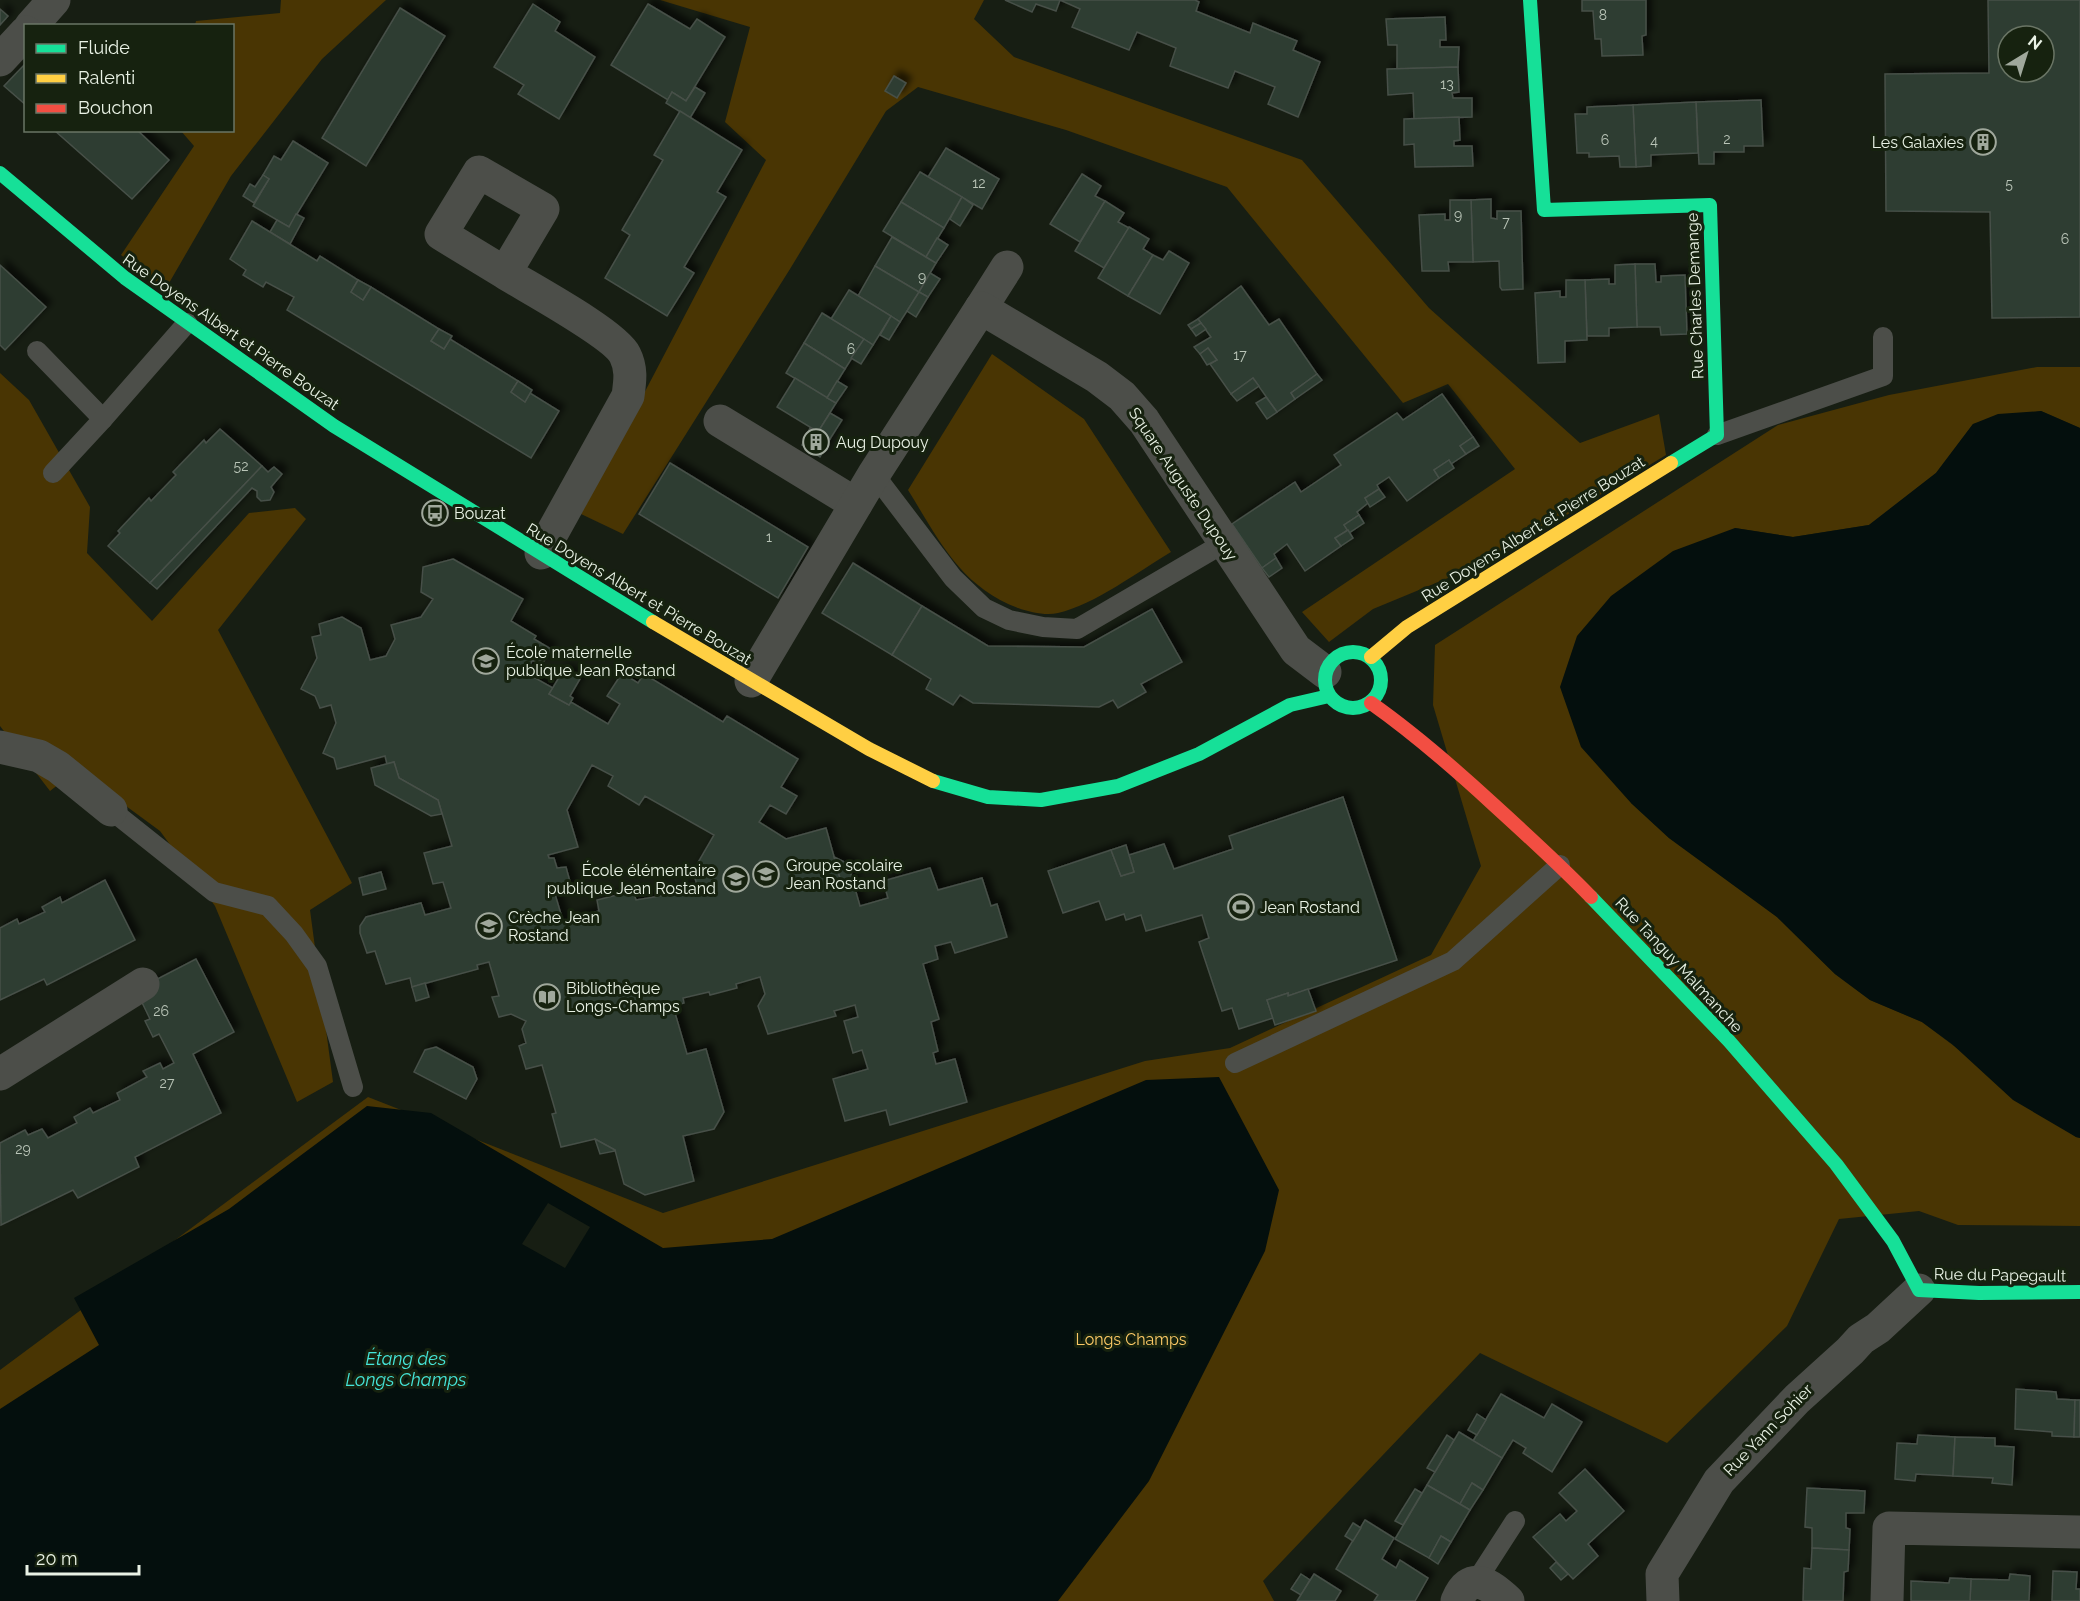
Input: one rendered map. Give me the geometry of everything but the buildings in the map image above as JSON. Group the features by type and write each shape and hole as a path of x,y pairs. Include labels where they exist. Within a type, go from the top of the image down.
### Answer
{"street":[{"path":"33,24 54,0"},
{"name":"Rue Charles Demange","path":"1530,0 1544,210 1710,205 1717,435"},
{"path":"0,60 24,34"},
{"name":"Rue Doyens Albert et Pierre Bouzat","path":"0,173 124,279 334,426 751,681 869,749 937,783 988,797 1041,800 1118,786 1199,754 1327,684"},
{"path":"751,681 874,474 1007,267"},
{"path":"505,273 610,338 625,354 632,376 628,396 541,553"},
{"name":"Square Auguste Dupouy","path":"981,308 1097,377 1122,396 1144,421 1296,650 1327,684"},
{"path":"720,421 856,504"},
{"name":"Rue Doyens Albert et Pierre Bouzat","path":"1371,657 1407,627 1717,435"},
{"path":"1353,651 1371,657 1380,671 1382,680 1377,696 1371,703 1362,707 1343,707 1327,684 1329,664 1335,657 1353,651"},
{"name":"Rue Tanguy Malmanche","path":"1371,703 1404,726 1459,773 1560,866 1729,1041 1836,1164 1893,1241 1919,1290"},
{"path":"0,747 39,756 58,767 111,810"},
{"path":"0,1074 143,984"},
{"name":"Rue du Papegault","path":"1919,1290 1974,1293 2080,1292"},
{"name":"Rue Yann Sohier","path":"1663,1601 1662,1574 1719,1481 1797,1399 1861,1339 1878,1328 1919,1290"},
{"path":"1887,1601 1888,1528 2080,1532"},
{"path":"1466,1592 1485,1583 1508,1601"}],"lane":[{"path":"53,473 104,419 187,323"},
{"path":"1717,435 1883,376 1883,337"},
{"path":"37,351 104,419"},
{"path":"874,474 953,578 984,608 1009,620 1043,627 1077,629 1224,543"},
{"path":"111,810 214,892 268,906 294,934 317,966 353,1087"},
{"path":"1235,1063 1453,961 1560,866"},
{"path":"1466,1592 1515,1521"}],"green space":[{"path":"281,0 386,0 322,59 231,176 165,290 121,255 194,146 182,132 234,132 234,24 195,24 196,21 280,13"},
{"path":"660,0 984,0 974,19 1014,57 1302,160 1429,308 1580,443 1659,414 1666,455 1494,559 1373,609 1329,642 1302,612 1515,469 1448,384 1403,403 1227,187 1066,130 918,87 886,111 790,269 623,534 581,514 766,160 725,122 750,27"},
{"path":"992,354 1084,419 1171,552 1116,587 1086,603 1058,613 1043,614 1018,608 998,599 981,587 966,574 941,544 908,490"},
{"name":"Longs Champs","path":"2037,367 2080,367 2080,428 2041,411 1973,424 1936,473 1869,525 1793,537 1735,528 1631,803 1669,838 1777,917 1835,974 1870,1000 1922,1022 2080,1138 2080,1226 1958,1225 1919,1211 1839,1219 1787,1326 1667,1443 1480,1353 1263,1581 1274,1601 0,1601 0,1370 368,1097 663,1213 1145,1061 1230,1048 1431,955 1481,866 1433,705 1435,645 1778,425 1889,395"},
{"path":"0,373 29,400 90,507 87,553 152,621 249,513 295,508 306,519 218,630 352,883 310,910 333,1082 297,1102 215,906 160,831 77,770 50,791 0,726"}],"water":[{"path":"2041,411 2080,428 2080,1138 2013,1100 1952,1044 1922,1022 1870,1000 1835,974 1777,917 1669,838 1631,803 1581,747 1560,687 1577,636 1611,596 1673,551 1735,528 1793,537 1869,525 1936,473 1973,424 1998,414"},
{"name":"Étang des Longs Champs","path":"1219,1077 1279,1190 1265,1251 1149,1481 1058,1601 0,1601 0,1409 99,1345 74,1298 229,1209 367,1106 431,1113 663,1248 772,1239 1146,1080"}],"pier":[{"path":"548,1203 590,1227 565,1268 522,1244"}],"traffic: fast":[{"path":"1530,0 1544,210 1710,205 1717,435 1671,463"},
{"path":"0,173 125,278 334,426 653,622"},
{"path":"1347,652 1359,652 1369,656 1377,664 1381,680 1377,696 1369,704 1359,708 1347,708 1337,704 1329,696 1325,686 1325,674 1329,664 1337,656 1347,652"},
{"path":"933,781 988,797 1041,800 1118,786 1199,754 1290,705 1329,696"},
{"path":"1591,897 1729,1041 1836,1164 1893,1241 1919,1290 1979,1293 2080,1292"}],"traffic: slow":[{"path":"1371,657 1407,627 1671,463"},
{"path":"653,622 869,749 933,781"}],"traffic: jam":[{"path":"1371,703 1465,778 1591,897"}],"place":[{"name":"Les Galaxies","path":"1983,142"},
{"name":"Aug Dupouy","path":"816,442"},
{"name":"Bouzat","path":"435,513"},
{"name":"École maternelle publique Jean Rostand","path":"486,661"},
{"name":"Groupe scolaire Jean Rostand","path":"766,874"},
{"name":"École élémentaire publique Jean Rostand","path":"736,879"},
{"name":"Jean Rostand","path":"1241,907"},
{"name":"Crèche Jean Rostand","path":"489,926"},
{"name":"Bibliothèque Longs-Champs","path":"547,997"}]}
